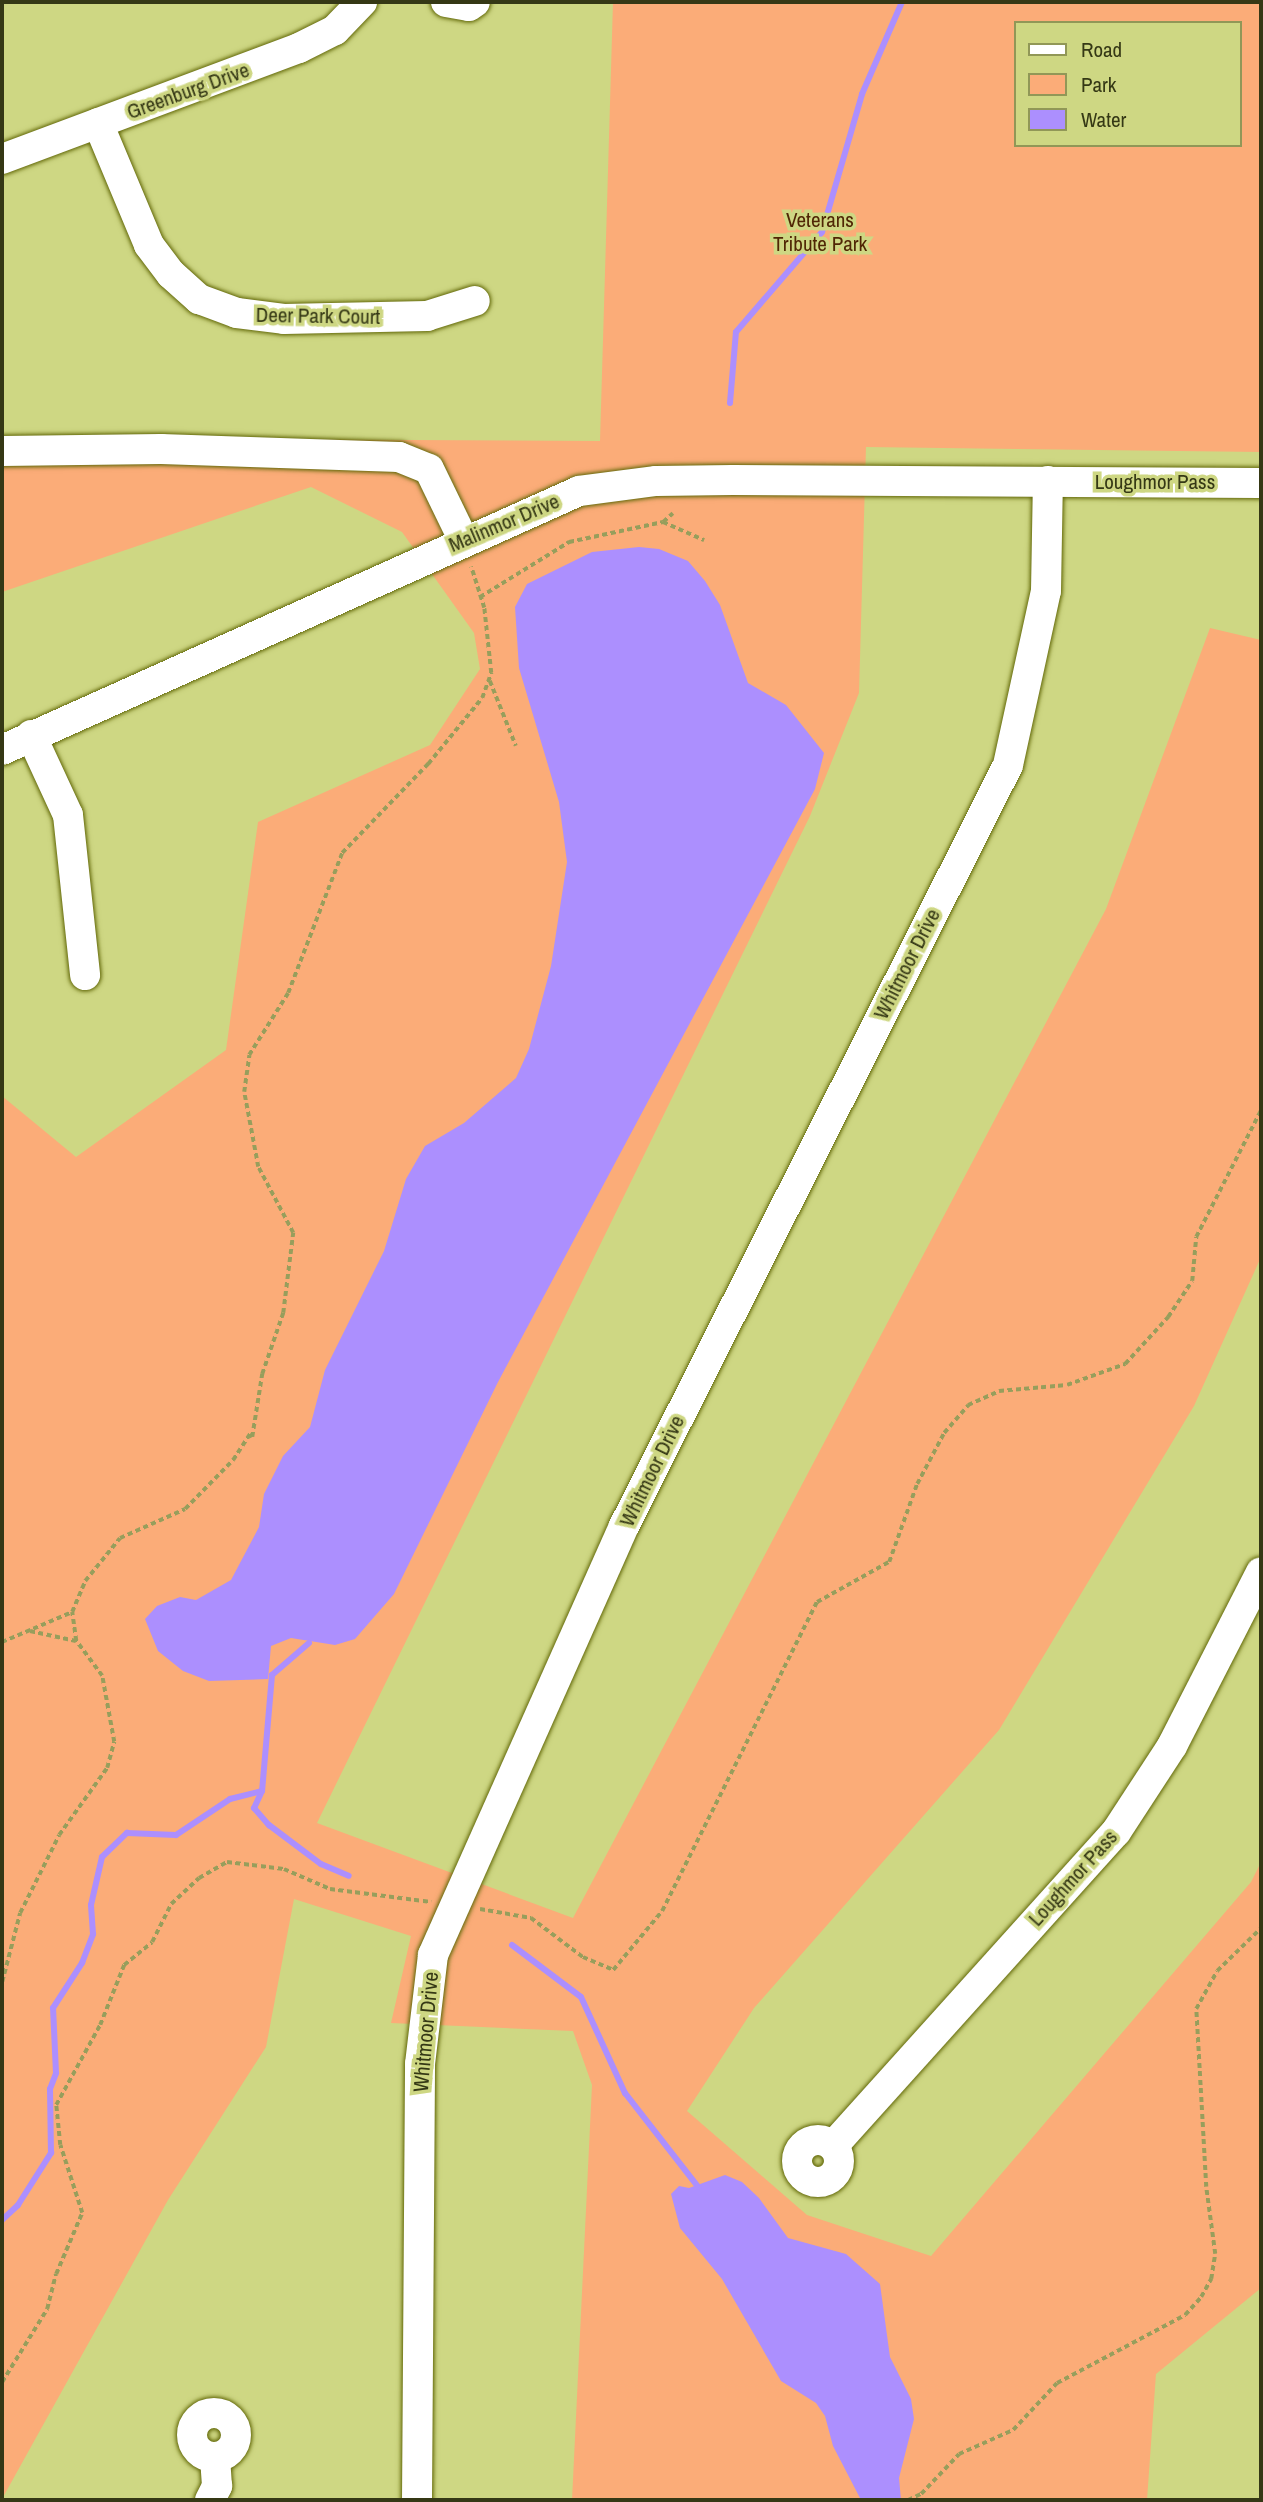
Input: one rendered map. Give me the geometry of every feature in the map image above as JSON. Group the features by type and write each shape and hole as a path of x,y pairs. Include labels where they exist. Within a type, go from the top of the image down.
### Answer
{"street":[{"name":"Greenburg Drive","path":"2,159 299,48 335,30 362,2"},
{"path":"446,2 470,6 475,2"},
{"name":"Deer Park Court","path":"98,123 149,245 199,299 237,313 284,319 428,317 475,300"},
{"path":"2,451 161,449 399,457 429,469 464,541"},
{"name":"Malinmor Drive","path":"2,750 579,491 656,481 1048,481"},
{"name":"Loughmor Pass","path":"1048,481 1261,483"},
{"name":"Whitmoor Drive","path":"417,2500 423,2007 433,1955 624,1526 1008,765 1046,591 1048,481"},
{"path":"31,735 68,815 85,975"},
{"name":"Loughmor Pass","path":"833,2146 1116,1832 1172,1746 1261,1572"},
{"path":"210,2500 217,2486 215,2457"}],"path":[{"path":"481,597 569,542 663,522 673,513"},
{"path":"663,522 704,540"},
{"path":"464,541 481,597 489,679 516,746"},
{"path":"2,1982 20,1913 59,1835 107,1768 114,1742 102,1676 76,1641 72,1612 85,1581 120,1538 185,1508 233,1460 250,1434 252,1437 262,1374 283,1313 293,1233 258,1167 244,1092 249,1055 288,993 342,853 428,764 482,698 489,679"},
{"path":"2,2382 47,2309 56,2274 82,2213 60,2145 56,2105 100,2025 124,1965 152,1942 171,1905 199,1878 227,1862 284,1869 330,1889 375,1897 454,1904 531,1918 583,1957 613,1970 662,1911 817,1602 889,1562 917,1484 944,1433 968,1405 999,1391 1067,1385 1125,1364 1168,1317 1192,1282 1196,1237 1261,1110"},
{"path":"2,1642 72,1612"},
{"path":"28,1631 76,1641"},
{"path":"908,2500 916,2498 959,2454 1013,2430 1057,2383 1185,2315 1201,2297 1211,2278 1215,2254 1206,2187 1196,2009 1217,1971 1261,1928"}],"green space":[{"name":"Veterans Tribute Park","path":"613,2 1261,2 1261,452 866,447 859,693 810,816 317,1823 573,1918 1106,909 1210,628 1261,640 1261,1257 1194,1406 999,1730 754,2008 687,2111 807,2215 931,2256 1251,1882 1261,1862 1261,2288 1156,2374 1147,2500 572,2500 592,2085 573,2031 391,2023 411,1936 294,1899 266,2047 168,2200 2,2499 2,1096 76,1157 226,1050 258,822 430,745 480,669 474,633 402,532 311,487 2,592 2,438 600,441"}],"water":[{"path":"639,547 659,549 688,561 705,581 720,605 748,683 786,705 824,753 815,789 498,1382 394,1594 355,1639 335,1645 291,1638 271,1646 268,1679 209,1681 183,1671 158,1651 145,1619 157,1606 180,1597 196,1600 231,1580 259,1527 264,1494 283,1456 310,1427 325,1370 384,1251 406,1179 425,1146 464,1123 516,1078 529,1049 551,966 567,862 559,802 519,668 515,607 527,584 592,552"},
{"path":"725,2175 742,2182 759,2198 788,2238 846,2254 880,2284 890,2357 911,2399 914,2419 899,2478 901,2500 861,2500 833,2446 825,2416 816,2403 781,2381 722,2279 680,2228 671,2194 679,2186 689,2188"}],"waterway":[{"path":"730,403 736,332 822,232 862,94 902,2"},
{"path":"309,1643 272,1675 262,1791 254,1808 269,1825 321,1864 349,1876"},
{"path":"2,2220 18,2205 51,2153 50,2089 56,2073 53,2008 82,1963 93,1934 91,1905 102,1857 127,1833 176,1835 230,1799 262,1791"},
{"path":"512,1945 581,1997 625,2093 699,2188"}]}
